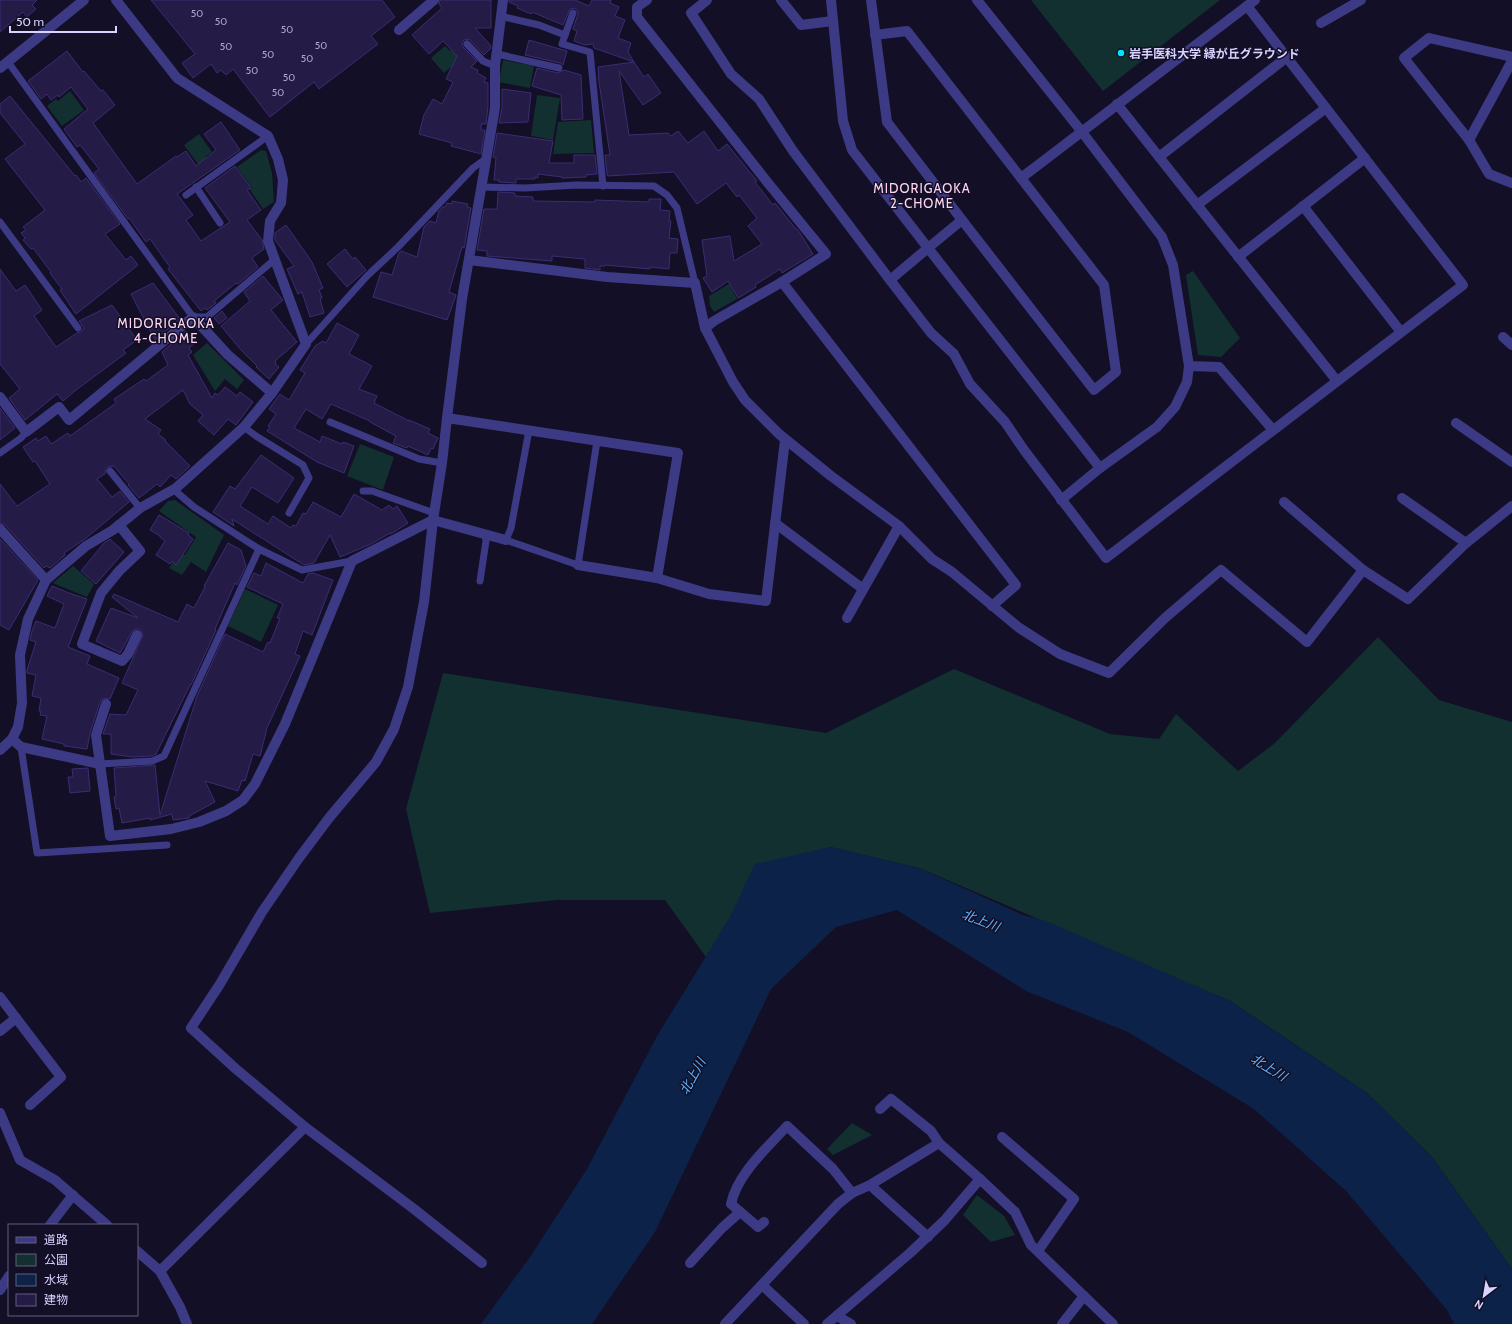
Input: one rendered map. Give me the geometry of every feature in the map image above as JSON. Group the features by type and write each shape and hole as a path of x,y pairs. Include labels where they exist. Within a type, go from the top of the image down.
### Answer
{"street":[{"path":"4,65 84,0"},
{"path":"0,750 12,739 18,728 22,703 20,655 28,619 46,580 86,546 119,525 140,508 174,489 244,427 272,393 306,344 268,241 270,221 281,203 283,180 278,159 268,136 177,78 116,0"},
{"path":"399,30 434,0"},
{"path":"482,1263 414,1208 305,1127 236,1069 191,1028 220,984 262,912 299,858 320,829 376,762 394,729 408,687 424,602 462,299 496,108 496,66 500,16 503,0"},
{"path":"647,0 638,7 638,17 768,183 826,254 782,282 714,321 705,328"},
{"path":"707,0 691,13 731,74 759,99 793,151 890,280 931,333 954,354 970,384 1005,422 1061,500 1106,558 1463,285 1287,57 1251,3 1021,178"},
{"path":"781,0 801,25 833,21"},
{"path":"831,0 843,121 852,150 1100,468"},
{"path":"871,0 875,35 887,122 1094,390 1116,372 1104,285 907,30 875,35"},
{"path":"977,0 1082,132 1162,237 1173,265 1189,366 1187,382 1175,407 1157,427 1100,468 1061,500"},
{"path":"1320,23 1361,0"},
{"path":"1512,57 1429,38 1404,58 1469,140 1489,174 1512,183"},
{"path":"1159,157 1287,57"},
{"path":"1469,140 1512,61"},
{"path":"1118,104 1337,382"},
{"path":"1197,205 1326,108"},
{"path":"1238,257 1365,158"},
{"path":"1303,206 1401,332"},
{"path":"890,280 962,220"},
{"path":"469,260 607,277 695,283 705,328 733,382 745,400 785,440 899,526 932,559 952,572 1018,627 1060,654 1109,673 1165,618 1222,570 1307,642 1363,570"},
{"path":"782,282 1016,585 992,606"},
{"path":"0,397 26,432 59,407 68,420 194,317 228,355 272,393"},
{"path":"1503,337 1512,345"},
{"path":"1189,366 1219,367 1273,430"},
{"path":"447,418 678,453 657,578"},
{"path":"1456,423 1512,462"},
{"path":"578,565 657,578 709,594 766,601 785,440"},
{"path":"1402,498 1466,543"},
{"path":"1284,502 1363,570 1408,600 1466,543 1511,508"},
{"path":"106,704 96,735 110,836 171,829 199,822 226,810 243,800 255,784 285,724 352,562 434,516 506,540"},
{"path":"775,523 863,589"},
{"path":"119,525 140,551 120,570 101,593 82,644 122,661 128,654 137,635"},
{"path":"847,618 899,526"},
{"path":"0,529 46,580"},
{"path":"12,739 21,747 100,764"},
{"path":"0,997 61,1077 30,1105"},
{"path":"0,1031 16,1018"},
{"path":"880,1109 891,1099 931,1131 939,1143 1015,1212 1032,1246 1112,1324"},
{"path":"0,1113 20,1160 55,1180 106,1224"},
{"path":"764,1222 758,1227 731,1204 734,1193 752,1164 787,1126 833,1169 852,1193"},
{"path":"160,1271 305,1127"},
{"path":"1002,1137 1074,1199 1038,1252"},
{"path":"725,1324 838,1204 852,1193 870,1185 939,1143"},
{"path":"827,1324 928,1237 944,1221 980,1179"},
{"path":"870,1185 928,1237"},
{"path":"51,1224 73,1195"},
{"path":"690,1263 722,1228 740,1212"},
{"path":"138,1252 160,1271 180,1307 187,1324"},
{"path":"0,1290 8,1278"},
{"path":"762,1285 804,1324"},
{"path":"1062,1324 1084,1296"},
{"path":"837,1316 851,1324"}],"lane":[{"path":"573,13 562,44 590,52 603,186"},
{"path":"500,16 539,24 565,35"},
{"path":"467,44 483,61 496,66"},
{"path":"497,54 559,68"},
{"path":"4,65 194,317 207,317 274,260"},
{"path":"186,195 268,136"},
{"path":"306,344 366,276 398,247 473,168 487,158"},
{"path":"481,188 525,188 577,185 654,186 667,195 678,208 695,283"},
{"path":"196,187 220,223"},
{"path":"0,222 78,328"},
{"path":"330,422 419,459 442,463"},
{"path":"244,427 303,465 309,478 289,514"},
{"path":"529,430 511,528 506,540 578,565 597,440"},
{"path":"0,453 21,438 26,432"},
{"path":"110,471 140,508"},
{"path":"174,489 194,507 259,549 302,570 352,562"},
{"path":"363,491 372,491 434,516"},
{"path":"480,581 486,541 485,534"},
{"path":"100,764 152,761 164,756 259,549"},
{"path":"21,747 37,853 167,845"}],"green space":[{"name":"岩手医科大学 緑が丘グラウンド","path":"1031,0 1220,0 1103,91"},
{"path":"457,45 466,54 444,73 431,58 445,46 450,51"},
{"path":"503,60 534,66 530,88 499,82"},
{"path":"70,91 84,110 62,126 47,106 56,99 58,101"},
{"path":"537,95 560,98 553,140 531,136"},
{"path":"591,120 594,153 553,154 558,122"},
{"path":"199,134 212,152 205,157 211,165 203,171 184,145"},
{"path":"261,150 266,151 272,173 274,202 263,209 250,190 252,188 237,167"},
{"path":"1193,271 1240,338 1221,357 1198,355 1186,275"},
{"path":"729,284 737,299 714,312 710,306 709,296"},
{"path":"207,343 244,380 237,389 225,379 215,391 193,355"},
{"path":"360,444 394,457 383,490 347,476"},
{"path":"175,500 224,535 206,572 191,562 182,575 169,568 179,553 185,555 196,537 159,511 168,501"},
{"path":"73,566 94,584 87,597 53,583"},
{"path":"245,589 278,605 261,642 228,626"},
{"path":"1378,637 1439,700 1512,722 1512,1269 1432,1157 1367,1093 1230,1001 919,868 830,847 729,919 706,957 665,900 557,900 430,913 406,809 443,673 826,733 954,669 1110,734 1159,739 1176,714 1238,771 1275,743"},
{"path":"852,1123 872,1135 833,1155 827,1149"},
{"path":"977,1195 1004,1216 1015,1235 991,1242 963,1215"}],"water":[{"name":"北上川","path":"830,847 919,868 1023,915 1046,921 1230,1001 1367,1093 1432,1157 1512,1269 1512,1324 1454,1324 1447,1310 1346,1191 1254,1109 1128,1032 1026,991 897,910 836,927 771,989 655,1232 592,1324 481,1324 530,1257 587,1169 657,1036 729,919 755,864"}],"building":[{"path":"0,0 37,0 32,5 36,9 27,17 23,12 0,32"},
{"path":"151,0 382,0 395,17 371,36 378,44 319,89 314,82 270,117 233,69 226,75 221,70 217,73 211,64 193,78 182,63 195,54"},
{"path":"440,0 491,0 491,28 475,28 491,46 490,49 484,55 469,39 464,40 462,43 463,47 477,61 471,67 478,70 477,73 486,78 484,82 488,83 486,124 481,124 481,130 485,130 481,154 451,146 452,143 419,134 424,115 433,99 442,104 453,82 446,79 457,56 443,41 429,54 412,35 442,8 439,4"},
{"path":"509,0 575,0 589,6 592,0 611,0 610,3 619,7 615,16 625,20 618,38 631,43 628,52 634,62 594,48 593,44 585,45 574,41 577,31 573,29 578,14 575,8 570,9 563,25 532,12 531,14 517,8 518,6 509,2"},
{"path":"529,40 567,51 563,65 525,55"},
{"path":"67,51 83,72 84,71 101,91 103,90 115,105 93,123 137,184 176,156 177,157 186,151 196,166 216,150 204,134 221,122 240,150 177,194 193,215 186,220 201,241 230,222 205,188 235,166 251,188 247,190 261,210 247,220 262,240 264,249 252,258 258,267 238,284 236,283 214,301 216,303 207,310 205,308 201,311 168,269 170,267 150,239 146,242 94,173 99,169 80,145 77,147 64,129 88,109 71,87 59,97 58,95 51,100 47,94 41,99 28,81"},
{"path":"634,62 644,77 648,74 661,93 643,105 619,71 629,135 668,133 671,136 678,131 688,143 704,131 718,151 727,144 757,181 755,182 773,205 775,203 797,229 813,254 782,273 780,269 738,298 728,281 712,292 703,278 707,276 702,240 730,236 734,261 762,244 748,226 757,218 739,195 737,197 726,183 697,204 674,172 608,176 605,155 610,155 598,67"},
{"path":"537,68 558,73 564,70 581,75 583,119 562,120 561,95 532,86"},
{"path":"502,89 531,93 528,122 499,123 502,108"},
{"path":"10,96 75,176 76,175 81,182 86,178 120,224 105,234 126,260 131,256 138,265 76,314 60,290 62,289 50,273 51,272 33,248 31,249 23,240 25,238 21,233 26,230 23,227 45,210 5,159 25,144 0,113 0,104"},
{"path":"497,133 553,141 549,163 574,163 574,155 595,155 597,174 586,175 586,177 562,178 538,174 538,178 535,177 535,179 516,179 516,183 499,182 499,180 494,180 496,158 493,157"},
{"path":"498,192 515,193 515,196 533,197 533,201 595,202 595,200 649,202 649,199 661,199 660,210 670,211 669,221 671,221 669,238 678,239 677,253 670,253 669,269 605,265 600,266 600,270 585,268 585,259 552,256 552,261 487,256 487,251 477,250 484,209 497,209"},
{"path":"452,201 468,204 467,207 471,208 464,248 462,247 449,292 456,295 447,320 373,297 381,272 392,275 401,251 417,257 424,227 430,221 436,223 439,211 445,207 447,203 452,204"},
{"path":"286,225 312,262 323,288 319,290 322,298 320,299 324,313 310,317 302,292 298,294 287,269 294,266 275,240 275,233"},
{"path":"345,249 353,259 355,257 366,270 347,287 327,264"},
{"path":"0,269 16,291 25,285 42,310 34,316 56,347 77,333 81,332 84,328 79,321 112,305 137,340 123,350 126,353 63,401 57,394 25,420 9,398 20,389 0,364"},
{"path":"263,276 283,300 271,310 297,342 275,361 275,364 279,367 269,379 256,367 257,366 221,326 250,301 244,292"},
{"path":"153,283 180,319 155,340 131,294"},
{"path":"222,311 227,318 219,324 214,318"},
{"path":"337,323 359,335 349,354 372,366 359,389 377,396 374,403 409,421 430,429 428,433 438,438 433,449 431,448 428,455 408,446 407,448 393,443 396,436 370,421 331,404 322,419 306,409 294,428 320,442 322,436 342,444 343,442 354,446 344,473 317,462 267,431 270,427 268,426 276,414 269,409 280,394 289,400 305,373 300,370 315,346 323,341 326,343"},
{"path":"186,331 195,343 189,348 192,352 188,355 212,398 215,393 218,395 225,387 237,396 240,392 253,402 236,425 228,419 214,435 198,421 203,415 190,404 183,390 145,419 161,430 158,434 166,440 165,441 190,466 176,479 171,475 160,487 157,484 139,498 114,466 107,467 105,470 106,473 97,479 112,497 120,491 129,502 85,539 64,553 65,555 50,568 46,566 44,568 5,525 0,523 0,484 17,506 50,484 35,461 33,462 23,447 36,438 38,441 46,436 51,444 68,433 70,436 116,403 114,399 144,379 146,381 168,365 162,352"},
{"path":"0,408 15,428 0,440"},
{"path":"261,455 294,478 278,503 252,487 240,506 268,524 273,516 291,528 293,525 296,526 303,513 306,514 313,502 341,517 354,494 382,510 389,505 393,509 397,506 408,523 371,544 340,557 330,535 314,563 304,565 232,519 234,526 213,512 230,486 235,489"},
{"path":"159,515 189,533 188,535 193,539 176,565 172,561 170,564 156,555 165,541 150,530"},
{"path":"0,539 38,580 9,630 0,625"},
{"path":"110,539 124,552 96,584 81,571 104,543"},
{"path":"228,543 241,550 246,566 237,585 235,583 191,685 156,754 151,756 132,757 111,754 111,734 103,734 110,714 126,715 138,690 122,683 143,635 140,629 133,630 120,653 96,641 111,608 138,618 112,597 114,594 178,622 187,604 194,608 205,587 204,586"},
{"path":"266,563 303,583 308,574 313,573 333,580 312,635 303,631 295,654 300,656 267,728 260,756 253,754 245,781 242,780 238,791 205,781 215,802 189,816 189,818 173,820 172,814 150,820 150,818 122,823 119,808 116,809 114,797 116,796 114,768 155,765 160,815 197,696 225,634 263,652 268,642 270,643 280,618 277,618 283,604 247,587 254,573 261,576"},
{"path":"52,586 87,599 68,647 90,656 87,664 119,678 110,699 104,698 100,702 90,733 87,749 64,746 64,744 42,739 47,716 40,715 41,711 39,711 41,698 32,696 36,675 27,673 36,642 30,640 36,621 55,628 64,604 47,596"},
{"path":"88,768 90,791 70,793 68,777 73,777 72,769"}],"place":[{"name":"岩手医科大学 緑が丘グラウンド","path":"1121,53"}],"district":[{"name":"MIDORIGAOKA 2-CHOME","path":"922,196"},
{"name":"MIDORIGAOKA 4-CHOME","path":"166,330"}]}
